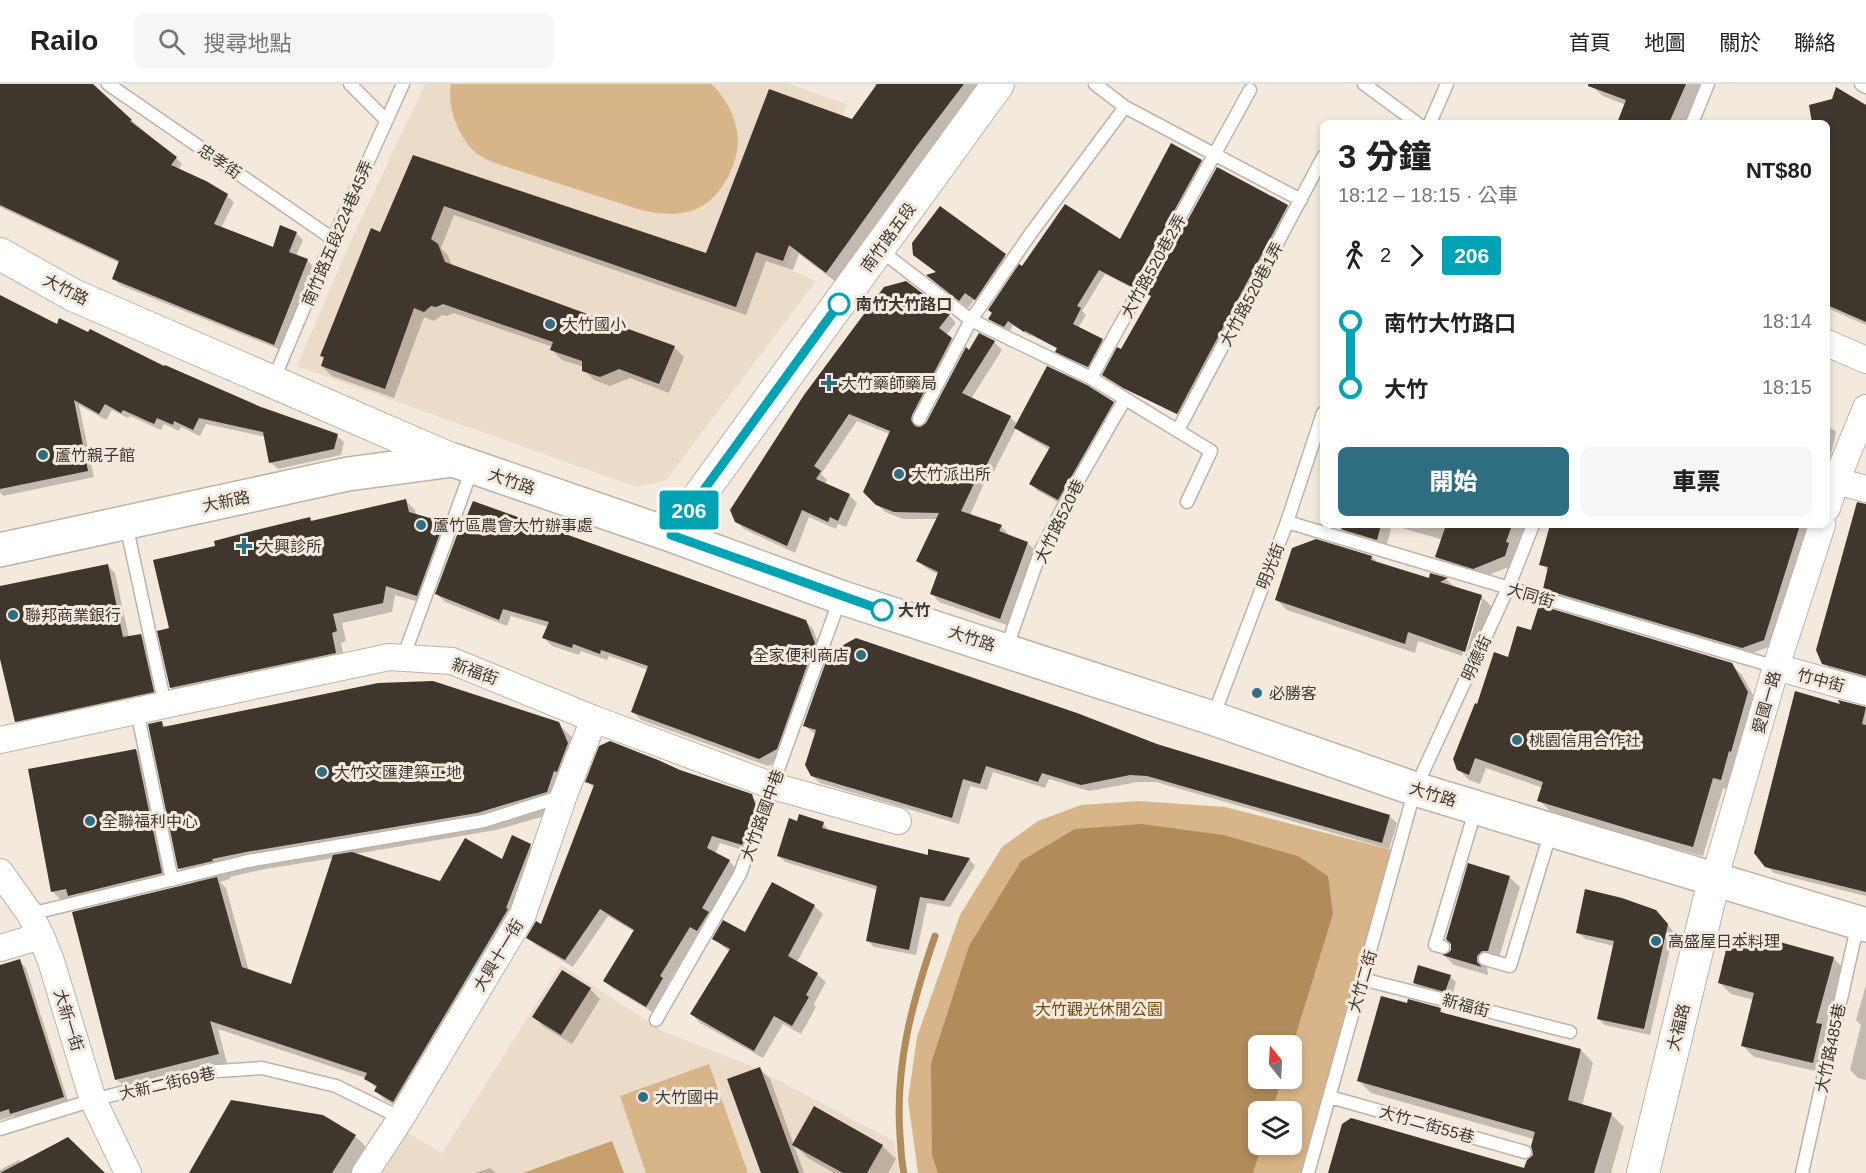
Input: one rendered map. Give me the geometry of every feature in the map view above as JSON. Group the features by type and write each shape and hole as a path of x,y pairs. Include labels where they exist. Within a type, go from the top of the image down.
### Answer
{"main road":[{"name":"大竹路","path":"463,464 671,535 840,597 1006,649 1415,789 1862,923"},
{"name":"大新路","path":"0,550 348,474 463,464"}],"street":[{"name":"南竹路五段","path":"671,535 998,84"},
{"name":"大竹路","path":"0,254 73,295 463,464"},
{"path":"1830,344 1866,360"},
{"path":"1866,408 1831,480 1866,489"},
{"name":"愛國一路","path":"1714,880 1776,668 1821,528"},
{"name":"新福街","path":"0,740 389,657 452,661 594,720 773,786 898,821"},
{"name":"竹中街","path":"1776,668 1866,693"},
{"name":"大興十一街","path":"365,1173 401,1118 523,914 564,795 594,720"},
{"name":"大新一街","path":"0,872 35,925 51,961 93,1100 128,1173"},
{"name":"大福路","path":"1643,1173 1714,880"},
{"path":"0,948 35,925"}],"lane":[{"name":"忠孝街","path":"108,84 333,239"},
{"path":"350,84 386,120"},
{"name":"南竹路五段224巷45弄","path":"273,382 333,239 403,84"},
{"path":"1095,84 1125,107 1301,200"},
{"path":"1364,84 1413,120"},
{"path":"1431,120 1447,84"},
{"path":"1693,120 1708,84"},
{"path":"1861,84 1866,87"},
{"name":"大竹路520巷2弄","path":"1091,378 1250,90"},
{"path":"919,419 971,320 1031,233 1125,107"},
{"name":"大竹路520巷1弄","path":"1178,430 1320,163"},
{"path":"879,249 971,320 1091,378 1211,451 1187,502"},
{"name":"大竹路520巷","path":"1006,649 1041,550 1125,399"},
{"name":"明光街","path":"1212,718 1287,522 1320,422"},
{"path":"403,658 463,464"},
{"name":"大同街","path":"1287,522 1776,668"},
{"path":"126,523 165,705"},
{"name":"明德街","path":"1415,789 1508,588 1532,528"},
{"name":"大竹路國中巷","path":"656,1020 740,874 840,597"},
{"path":"137,711 172,880"},
{"name":"大竹二街","path":"1308,1173 1415,789"},
{"path":"35,925 172,880 248,861 483,821 564,795"},
{"path":"1443,947 1435,945 1476,807"},
{"path":"1485,959 1510,966 1551,830"},
{"name":"大竹路485巷","path":"1802,1173 1862,923"},
{"name":"新福街","path":"1362,979 1570,1032"},
{"name":"大新二街69巷","path":"0,1129 93,1100 203,1072 262,1068 336,1086 401,1118"},
{"name":"大竹二街55巷","path":"1330,1097 1525,1152"}],"shaded area":[{"name":"大竹國小","path":"425,84 789,84 847,104 785,267 816,281 666,480 636,487 297,366 349,245"},
{"name":"大竹觀光休閒公園","path":"1142,824 1223,835 1298,856 1328,876 1333,914 1296,1035 1248,1035 1248,1089 1279,1089 1275,1101 1248,1101 1248,1155 1259,1155 1253,1173 938,1173 932,1155 931,1064 969,946 1021,861 1075,829"},
{"name":"大竹國中","path":"561,965 664,1032 747,1064 894,1141 899,1173 374,1173 401,1129 442,1153"},
{"path":"612,1141 624,1173 523,1173"}],"green space":[{"path":"451,84 711,84 725,100 734,119 738,142 737,153 723,185 708,202 700,207 678,213 641,210 492,162 479,155 467,143 454,119 450,101"},
{"name":"大竹觀光休閒公園","path":"1138,801 1225,807 1400,852 1303,1173 918,1173 908,1100 917,1037 960,915 1002,847 1038,821 1081,805"},
{"path":"709,1064 748,1173 646,1173 620,1096"}],"building":[{"path":"0,84 93,84 132,120 130,121 177,157 171,165 228,194 214,224 273,247 280,225 297,232 289,252 308,259 274,345 112,279 119,261 0,205"},
{"path":"877,84 964,84 826,273 789,245 783,261 756,252 736,307 444,206 431,239 438,244 445,262 675,346 659,384 619,369 600,377 582,371 582,361 550,350 553,342 443,304 436,307 431,306 424,312 414,308 385,389 321,366 324,357 320,356 371,228 380,232 413,155 706,253 769,89 852,119"},
{"path":"1588,84 1686,84 1670,120 1618,120 1626,100 1588,86"},
{"path":"1836,87 1866,105 1866,322 1830,306 1830,120 1812,120 1809,105 1832,99"},
{"path":"1171,143 1202,160 1132,287 1099,270 1077,306 1081,308 1073,324 1103,339 1088,367 1055,352 1057,348 1024,332 1008,321 1004,327 988,319 992,313 988,310 1019,264 1022,266 1065,204 1120,239"},
{"path":"1217,167 1288,205 1177,414 1123,388 1102,375 1117,347 1121,349 1151,296 1147,294"},
{"path":"940,206 1006,254 975,300 965,293 959,301 926,275 936,272 913,255 912,243"},
{"path":"906,281 950,314 939,328 952,338 912,415 911,420 915,426 920,427 926,423 966,347 969,350 979,333 995,341 962,393 1011,416 961,511 1002,525 999,531 1028,542 1000,619 930,594 938,572 916,561 939,513 894,512 876,505 863,492 890,431 849,414 814,466 821,471 816,479 850,494 838,521 830,517 828,522 802,510 787,546 735,522 730,510 804,395 884,287"},
{"path":"0,295 57,324 59,318 88,332 90,329 164,366 261,407 338,434 334,449 269,463 263,432 199,418 193,430 174,421 173,425 157,418 154,424 123,410 121,413 105,404 99,414 74,400 88,471 0,489"},
{"path":"1047,366 1087,385 1114,402 1058,500 1029,484 1050,447 1014,428"},
{"path":"406,499 409,512 444,522 417,596 386,586 383,603 333,614 337,631 332,633 336,653 170,688 157,631 169,628 153,560 215,546 214,541 310,517 311,521"},
{"path":"473,501 806,620 815,643 777,749 759,759 631,712 648,666 601,650 600,654 573,644 572,648 542,638 549,622 503,609 499,620 435,594 460,527 462,528"},
{"path":"1857,502 1866,504 1866,676 1822,664 1816,650"},
{"path":"1343,528 1380,528 1377,540 1340,529"},
{"path":"1445,528 1511,528 1506,542 1509,543 1505,556 1473,569 1435,557"},
{"path":"1549,528 1799,528 1764,640 1742,648 1543,589 1548,567 1539,565"},
{"path":"1316,539 1372,556 1371,560 1429,578 1430,573 1448,578 1440,582 1482,595 1465,652 1408,632 1405,644 1275,600 1292,548"},
{"path":"108,564 123,637 141,634 154,692 15,722 0,659 0,586"},
{"path":"1539,605 1732,663 1748,692 1721,780 1713,778 1693,847 1537,801 1543,782 1475,758 1469,775 1457,770 1453,759 1475,703 1477,704 1494,652 1508,657 1517,626 1531,630"},
{"path":"856,638 1077,713 1157,744 1390,815 1382,843 1147,776 1130,775 1081,785 1042,773 1038,782 986,766 980,784 963,779 952,818 811,776 805,765 816,730 803,726 829,653"},
{"name":"大竹文匯建築工地","path":"433,681 559,722 568,743 557,772 554,771 547,792 477,813 246,852 178,869 148,724 162,721 163,727 378,683"},
{"path":"1795,691 1840,704 1838,700 1866,707 1862,724 1866,725 1866,892 1765,867 1754,853"},
{"path":"610,741 680,770 752,794 756,807 742,845 712,836 707,848 730,860 702,908 709,912 697,931 690,927 660,976 663,978 646,1007 603,981 634,930 600,909 565,960 526,938 536,921 541,924 594,785 585,782 599,746"},
{"name":"全聯福利中心","path":"136,749 162,873 68,896 66,889 51,892 28,769"},
{"path":"799,814 824,822 822,828 879,843 928,855 928,849 970,858 944,901 920,897 909,950 866,941 877,886 777,856 789,818 797,821"},
{"path":"512,835 531,844 506,908 508,909 393,1102 374,1091 377,1086 364,1079 367,1073 210,1021 219,1054 115,1080 72,912 217,877 242,967 291,984 333,855 352,852 440,881 465,838 502,859"},
{"path":"1468,863 1510,876 1488,951 1482,951 1477,956 1477,962 1482,967 1442,955 1451,950 1451,944 1446,939"},
{"path":"772,882 815,905 788,956 818,973 806,995 809,997 792,1026 774,1016 754,1051 690,1014 730,949 712,939 723,920 745,932"},
{"path":"1585,889 1622,898 1656,910 1668,924 1644,1029 1597,1019 1614,941 1576,933"},
{"path":"1744,932 1834,957 1816,1023 1822,1024 1813,1063 1741,1046 1754,993 1718,983 1728,942"},
{"path":"20,959 64,1097 10,1114 9,1109 0,1112 0,965"},
{"path":"1418,965 1451,975 1445,992 1413,983"},
{"path":"562,970 591,988 561,1035 532,1017"},
{"path":"1381,996 1407,1003 1408,999 1441,1008 1440,1012 1581,1049 1568,1100 1612,1113 1594,1173 1328,1173 1342,1124 1351,1118 1524,1168 1527,1160 1533,1155 1531,1146 1535,1132 1357,1081"},
{"path":"760,1067 799,1173 761,1173 727,1079"},
{"path":"231,1100 323,1115 356,1135 332,1173 189,1173"},
{"path":"814,1106 883,1145 867,1173 843,1173 792,1145"},
{"path":"68,1137 105,1173 0,1173 55,1144"}],"waterway":[{"path":"904,1173 899,1109 903,1059 912,1010 935,936"}],"bus line":[{"name":"206","path":"839,304 671,535 840,597 882,610"}],"place":[{"name":"南竹大竹路口","path":"839,304"},
{"name":"大竹國小","path":"550,324"},
{"name":"大竹藥師藥局","path":"829,383"},
{"name":"蘆竹親子館","path":"43,455"},
{"name":"大竹派出所","path":"899,474"},
{"name":"蘆竹區農會大竹辦事處","path":"421,525"},
{"name":"大興診所","path":"244,546"},
{"name":"大竹","path":"882,610"},
{"name":"聯邦商業銀行","path":"13,615"},
{"name":"全家便利商店","path":"861,655"},
{"name":"必勝客","path":"1257,693"},
{"name":"桃園信用合作社","path":"1517,740"},
{"name":"大竹文匯建築工地","path":"322,772"},
{"name":"全聯福利中心","path":"90,821"},
{"name":"高盛屋日本料理","path":"1656,941"},
{"name":"大竹國中","path":"643,1097"}]}
